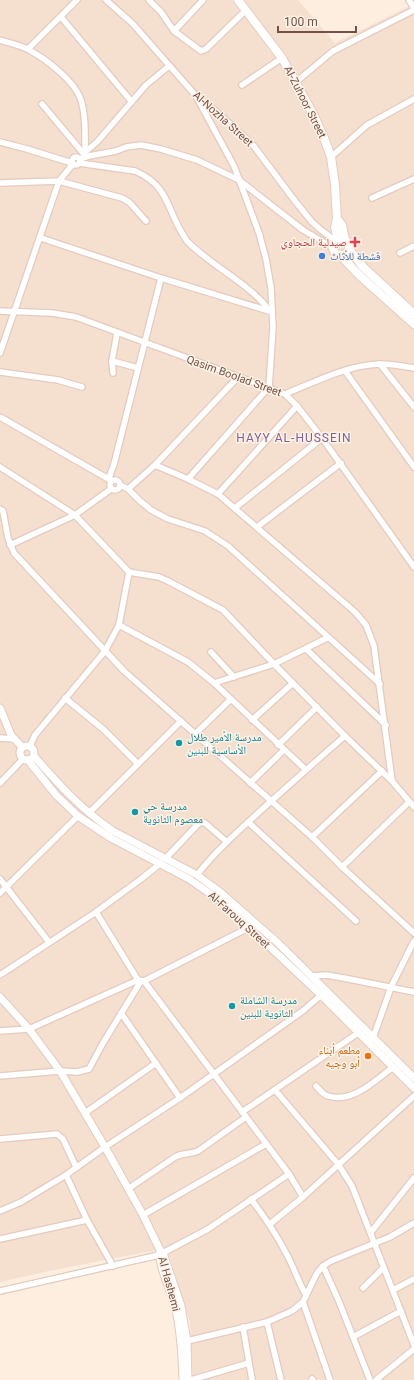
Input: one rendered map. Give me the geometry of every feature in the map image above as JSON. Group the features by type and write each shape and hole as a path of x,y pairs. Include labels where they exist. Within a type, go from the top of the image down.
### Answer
{"main road":[{"name":"Al-Zuhoor Street","path":"238,0 282,58 313,114 331,157 338,242"},
{"path":"414,314 363,267 349,249 349,244 338,242 336,253 340,255 359,275 414,324"},
{"path":"340,255 347,253 349,249"}],"street":[{"path":"28,49 77,0"},
{"name":"Al-Nozha Street","path":"106,0 133,24 168,66 196,96 253,145 312,222 338,242"},
{"path":"149,0 161,12 174,31 199,50 203,51 246,10"},
{"path":"174,31 203,0"},
{"path":"296,82 333,51 414,9 409,0"},
{"path":"61,17 132,102"},
{"path":"0,40 28,49 55,68 72,86 80,98 84,112 84,153"},
{"path":"242,85 282,58"},
{"path":"0,353 59,182 76,161 97,142 146,86 168,66"},
{"path":"188,479 269,387 271,312 271,288 266,259 254,218 234,166 196,96"},
{"path":"331,157 367,125 414,99"},
{"path":"42,104 84,153"},
{"path":"0,142 76,161 135,171 143,174 162,191 180,232 187,241 239,282 271,312"},
{"path":"76,161 89,156 116,151 126,146 141,145 161,149 197,160 239,180 303,230 338,242"},
{"path":"372,198 414,179"},
{"path":"0,183 59,182 122,198 129,202 146,221"},
{"path":"40,238 271,312"},
{"path":"400,253 414,246"},
{"path":"111,489 110,479 138,368 146,343 161,278"},
{"name":"Qasim Boolad Street","path":"0,311 52,313 76,317 285,394 297,406 341,463 414,567"},
{"path":"113,373 112,361 117,333"},
{"path":"112,361 138,368"},
{"path":"380,364 414,407"},
{"path":"285,394 344,371 362,366 380,364 414,368"},
{"path":"344,371 414,467"},
{"path":"0,372 58,380 82,387"},
{"path":"128,489 155,465 238,377"},
{"path":"218,494 297,406"},
{"path":"0,417 110,479 117,481 151,510 168,519 205,531 218,538 380,685"},
{"path":"235,508 322,438"},
{"path":"257,527 341,463"},
{"path":"155,465 218,494 355,612 366,625 372,636 374,646 386,725 392,781"},
{"path":"0,467 75,515 130,572 168,580 223,610 345,736 392,781 414,807"},
{"path":"10,545 75,515 111,489 116,490 119,488 120,485"},
{"path":"0,509 3,511 10,545 14,553 124,671 312,837 342,867 414,933"},
{"path":"28,758 20,755 20,749 26,747 106,651 119,625 130,572"},
{"path":"119,625 188,662 214,683 305,769"},
{"path":"214,683 274,664 327,638"},
{"path":"306,649 386,725"},
{"path":"211,652 234,677"},
{"path":"252,720 293,683"},
{"path":"66,698 104,729 138,764"},
{"path":"196,734 231,699"},
{"path":"278,745 317,707"},
{"path":"0,708 14,739"},
{"path":"89,814 181,721"},
{"path":"197,875 227,842 248,822 305,769 345,736"},
{"path":"0,738 14,739 26,747 34,750 28,758 0,783"},
{"path":"250,783 284,750"},
{"name":"Al-Farouq Street","path":"28,758 89,814 113,831 163,860 213,895 321,995 414,1088"},
{"name":"Al-Farouq Street","path":"28,758 56,795 78,816 111,838 197,875 220,892 278,943 414,1078"},
{"path":"312,837 382,771"},
{"path":"342,867 410,802"},
{"path":"0,893 78,816"},
{"path":"248,822 356,921"},
{"path":"0,975 96,912 141,879 163,860 198,823 205,823 227,842"},
{"path":"0,879 49,942"},
{"path":"96,912 141,981 214,1074 289,1174 303,1197"},
{"path":"0,1031 29,1029 141,981 248,928"},
{"path":"373,1038 391,988 414,941"},
{"path":"272,949 278,943"},
{"path":"311,976 320,975 339,977 414,992"},
{"path":"0,1076 60,1071 77,1072 86,1071 91,1068 103,1043 141,981"},
{"path":"0,1211 21,1202 66,1175 214,1074 304,1010 321,995"},
{"name":"Al Hashemi","path":"0,997 29,1029 60,1071 105,1147 161,1252 177,1302 187,1341 189,1380"},
{"path":"121,1013 180,1098"},
{"path":"128,1189 182,1153 192,1154 198,1151 275,1090 358,1033"},
{"path":"85,1113 156,1063"},
{"path":"316,1086 329,1097 350,1096 393,1067"},
{"path":"275,1090 338,1164 352,1186 414,1345"},
{"path":"270,1224 303,1197 414,1096"},
{"path":"0,1139 57,1134 63,1139 76,1167"},
{"path":"143,1216 266,1144"},
{"path":"0,1291 113,1266 161,1252 208,1229 289,1174"},
{"path":"66,1175 87,1220 113,1266"},
{"path":"370,1232 414,1178"},
{"path":"251,1199 270,1224 306,1295"},
{"path":"0,1239 87,1220"},
{"path":"187,1341 267,1322 292,1311 303,1302 314,1278 323,1266 331,1261 374,1244 414,1223"},
{"path":"323,1266 370,1380"},
{"path":"363,1288 383,1268"},
{"path":"393,1290 414,1279"},
{"name":"Al Hashemi","path":"177,1302 183,1380"},
{"path":"303,1302 330,1380"},
{"path":"353,1337 401,1311"},
{"path":"267,1322 282,1380"},
{"path":"243,1327 252,1380"},
{"path":"376,1380 414,1350"},
{"path":"189,1380 249,1363"}],"shaded area":[{"path":"0,0 298,0 335,43 414,4 414,1380 193,1380 190,1322 167,1248 0,1282"}],"place":[{"name":"صيدلية الحجاوي","path":"355,242"},
{"name":"قشطة للأثاث","path":"322,256"},
{"name":"مدرسة الأمير طلال الأساسية للبنين","path":"179,743"},
{"name":"مدرسة حي معصوم الثانوية","path":"135,812"},
{"name":"مدرسة الشاملة الثانوية للبنين","path":"232,1006"},
{"name":"مطعم أبناء أبو وجيه","path":"368,1056"}],"district":[{"name":"HAYY AL-HUSSEIN","path":"294,438"}]}
